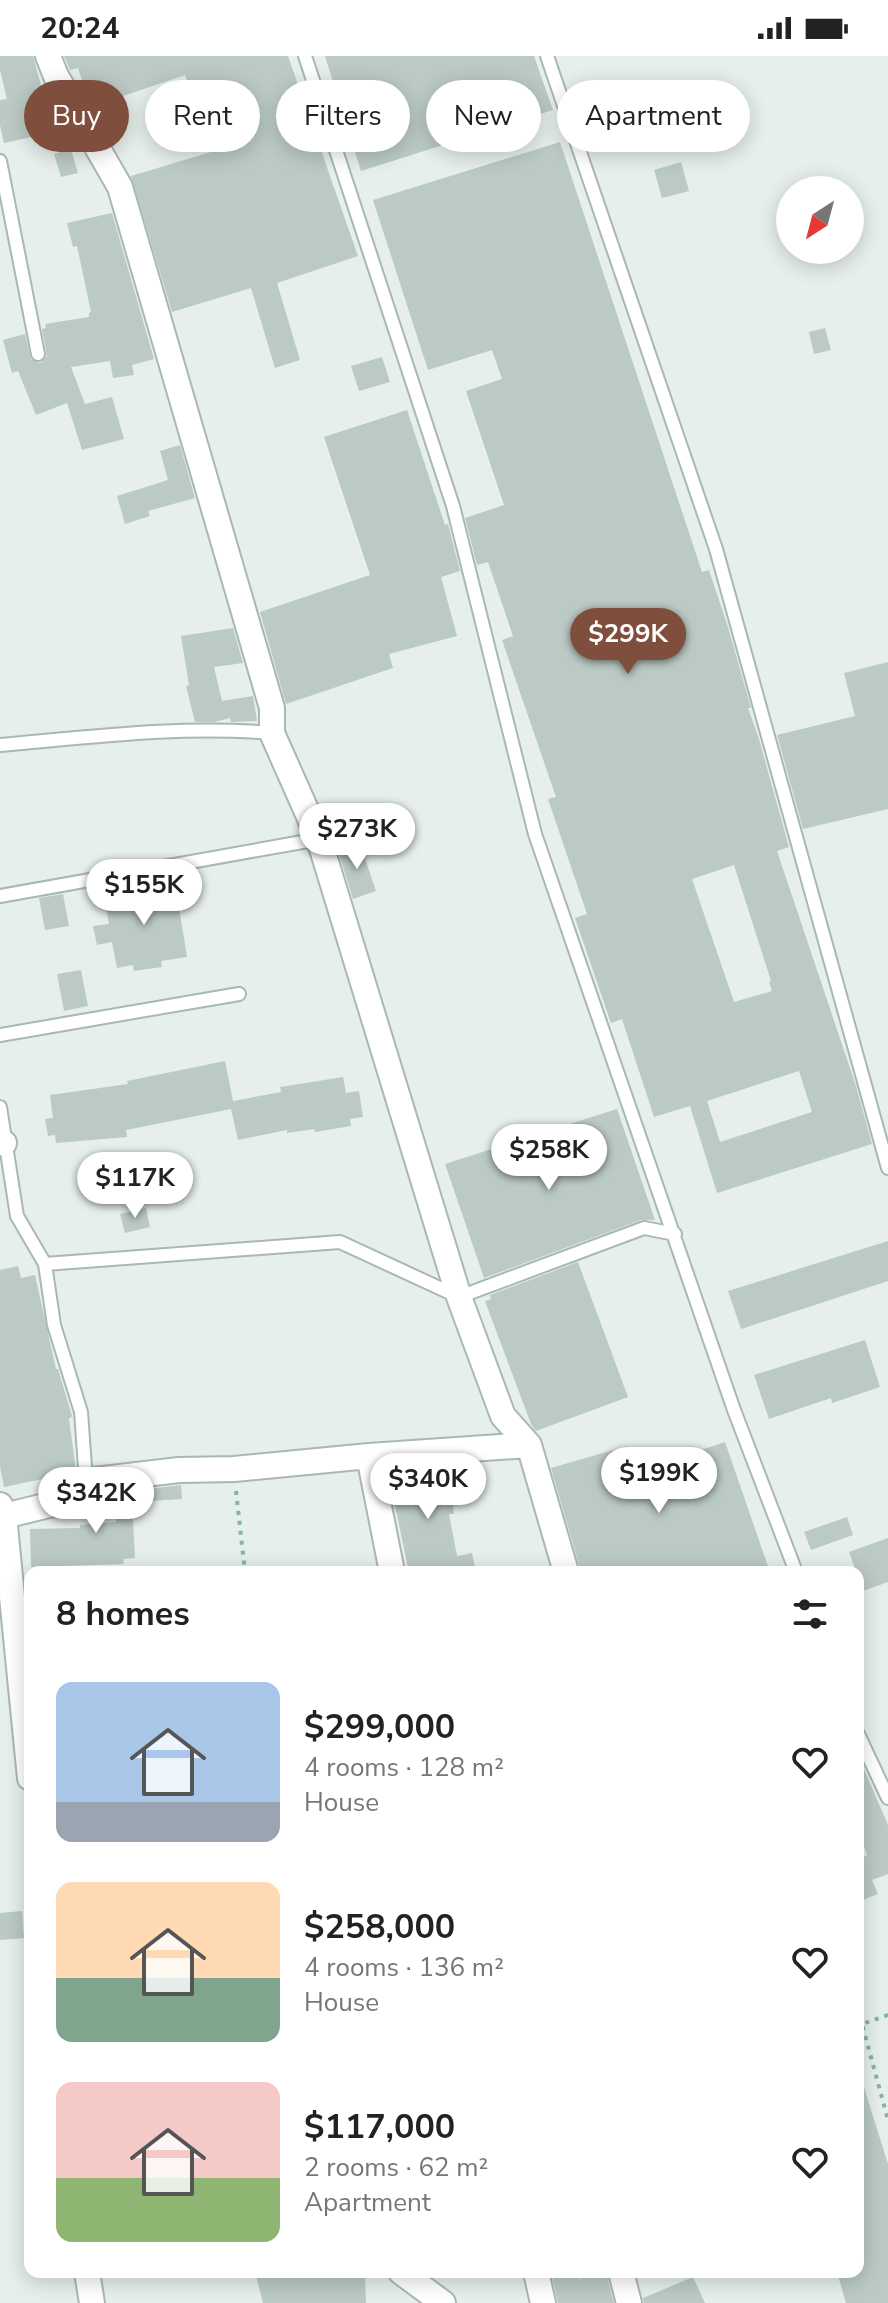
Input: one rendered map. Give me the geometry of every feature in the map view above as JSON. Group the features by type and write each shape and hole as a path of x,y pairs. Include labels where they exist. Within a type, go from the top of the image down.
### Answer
{"street":[{"path":"48,56 56,76 120,187 272,708 272,733 319,839 459,1297 503,1416 529,1445 564,1566"},
{"path":"24,1721 2,1510 57,1503 86,1481 179,1470 234,1469 529,1445"},
{"path":"369,1456 391,1566"},
{"path":"88,2278 92,2303"},
{"path":"409,2278 443,2303"},
{"path":"537,2278 543,2303"},
{"path":"623,2278 629,2303"}],"lane":[{"path":"305,56 453,506 535,834 734,1410 794,1566"},
{"path":"547,56 716,549 888,1168"},
{"path":"0,161 38,354"},
{"path":"0,745 207,729 272,733"},
{"path":"0,896 319,839"},
{"path":"0,1035 239,994"},
{"path":"0,1107 2,1143 17,1216 45,1264 54,1325 81,1412 86,1481"},
{"path":"45,1264 340,1242 459,1297 644,1228 675,1234"},
{"path":"864,1747 888,1798"}],"path":[{"path":"234,1469 244,1566"},
{"path":"864,2023 888,2015"},
{"path":"864,2031 888,2120"}],"building":[{"path":"0,56 33,56 40,80 24,80 24,139 4,143 0,100 7,99"},
{"path":"64,56 288,56 296,80 276,80 276,152 322,152 358,256 277,283 300,360 275,368 251,288 172,312 131,176 211,152 260,152 260,80 187,80 185,75 170,80 145,80 145,89 129,94 129,80 82,80 78,68 70,70"},
{"path":"325,56 534,56 553,110 541,114 541,80 426,80 426,150 361,171 355,152 410,152 410,80 333,80"},
{"path":"557,143 557,152 563,152 702,572 709,570 728,627 789,847 777,851 856,1086 872,1144 717,1193 690,1106 654,1117 622,1019 611,1023 575,918 587,914 548,799 556,797 502,640 513,636 488,562 477,565 465,518 504,505 466,391 502,379 492,350 428,370 373,200 528,152 541,152 541,148","holes":["734,865 772,991 734,1002 692,879","799,1071 812,1112 720,1142 707,1101"]},
{"path":"72,152 78,173 61,177 54,154"},
{"path":"681,162 689,191 662,198 654,170"},
{"path":"112,213 154,359 132,365 134,375 113,378 110,361 71,367 85,404 112,397 124,439 82,450 67,403 36,415 18,371 12,373 3,340 25,334 31,359 40,363 47,356 42,329 46,328 45,324 89,317 91,312 77,246 73,247 67,223"},
{"path":"825,328 831,350 814,354 809,332"},
{"path":"382,357 390,382 359,391 351,366"},
{"path":"407,410 445,525 448,524 460,571 441,577 457,636 389,654 393,668 286,704 260,612 370,575 324,437"},
{"path":"180,445 195,498 148,511 150,516 125,524 117,496 168,480 160,451"},
{"path":"233,628 243,663 214,667 222,701 253,696 257,721 231,722 230,718 195,722 186,686 189,685 181,636"},
{"path":"888,662 888,809 803,829 777,735 855,716 844,673"},
{"path":"360,844 376,891 353,899 338,851"},
{"path":"175,883 187,957 161,961 162,967 134,971 133,965 117,968 112,942 97,945 93,926 109,924 104,894"},
{"path":"63,894 69,926 45,930 39,898"},
{"path":"81,970 88,1006 64,1011 57,974"},
{"path":"225,1061 233,1101 281,1092 280,1087 343,1077 346,1093 359,1091 363,1117 350,1119 351,1126 315,1132 314,1129 287,1133 287,1130 238,1140 231,1109 126,1130 127,1137 56,1143 55,1135 48,1136 45,1119 53,1118 50,1095 128,1084 127,1081"},
{"path":"617,1109 655,1220 641,1220 484,1278 445,1164"},
{"path":"146,1208 150,1227 125,1233 120,1214"},
{"path":"888,1241 888,1281 741,1329 728,1291"},
{"path":"578,1262 628,1397 536,1431 485,1301 491,1299 490,1295"},
{"path":"18,1266 21,1278 35,1275 56,1369 72,1416 69,1419 76,1470 62,1480 53,1482 52,1477 4,1487 0,1467 0,1270"},
{"path":"865,1340 880,1387 832,1403 831,1398 769,1419 754,1375"},
{"path":"725,1442 768,1566 579,1566 551,1468 627,1446 635,1472"},
{"path":"448,1466 454,1514 449,1514 457,1556 472,1553 475,1566 408,1566 388,1473"},
{"path":"181,1485 182,1499 132,1502 135,1558 123,1559 124,1564 31,1566 30,1529 80,1528 80,1525 116,1522 114,1493"},
{"path":"847,1517 853,1535 811,1550 804,1532"},
{"path":"888,1538 888,1582 864,1591 864,1566 854,1566 849,1552"},
{"path":"864,1769 888,1825 888,1874 872,1880 878,1894 864,1900 864,1856 867,1855 864,1847"},
{"path":"22,1911 24,1938 0,1940 0,1913"},
{"path":"864,2087 888,2164 888,2303 846,2303 839,2278 864,2278"},
{"path":"257,2278 365,2278 366,2303 263,2303"},
{"path":"552,2278 608,2278 614,2303 558,2303"},
{"path":"693,2278 705,2303 644,2303 643,2298"}]}
